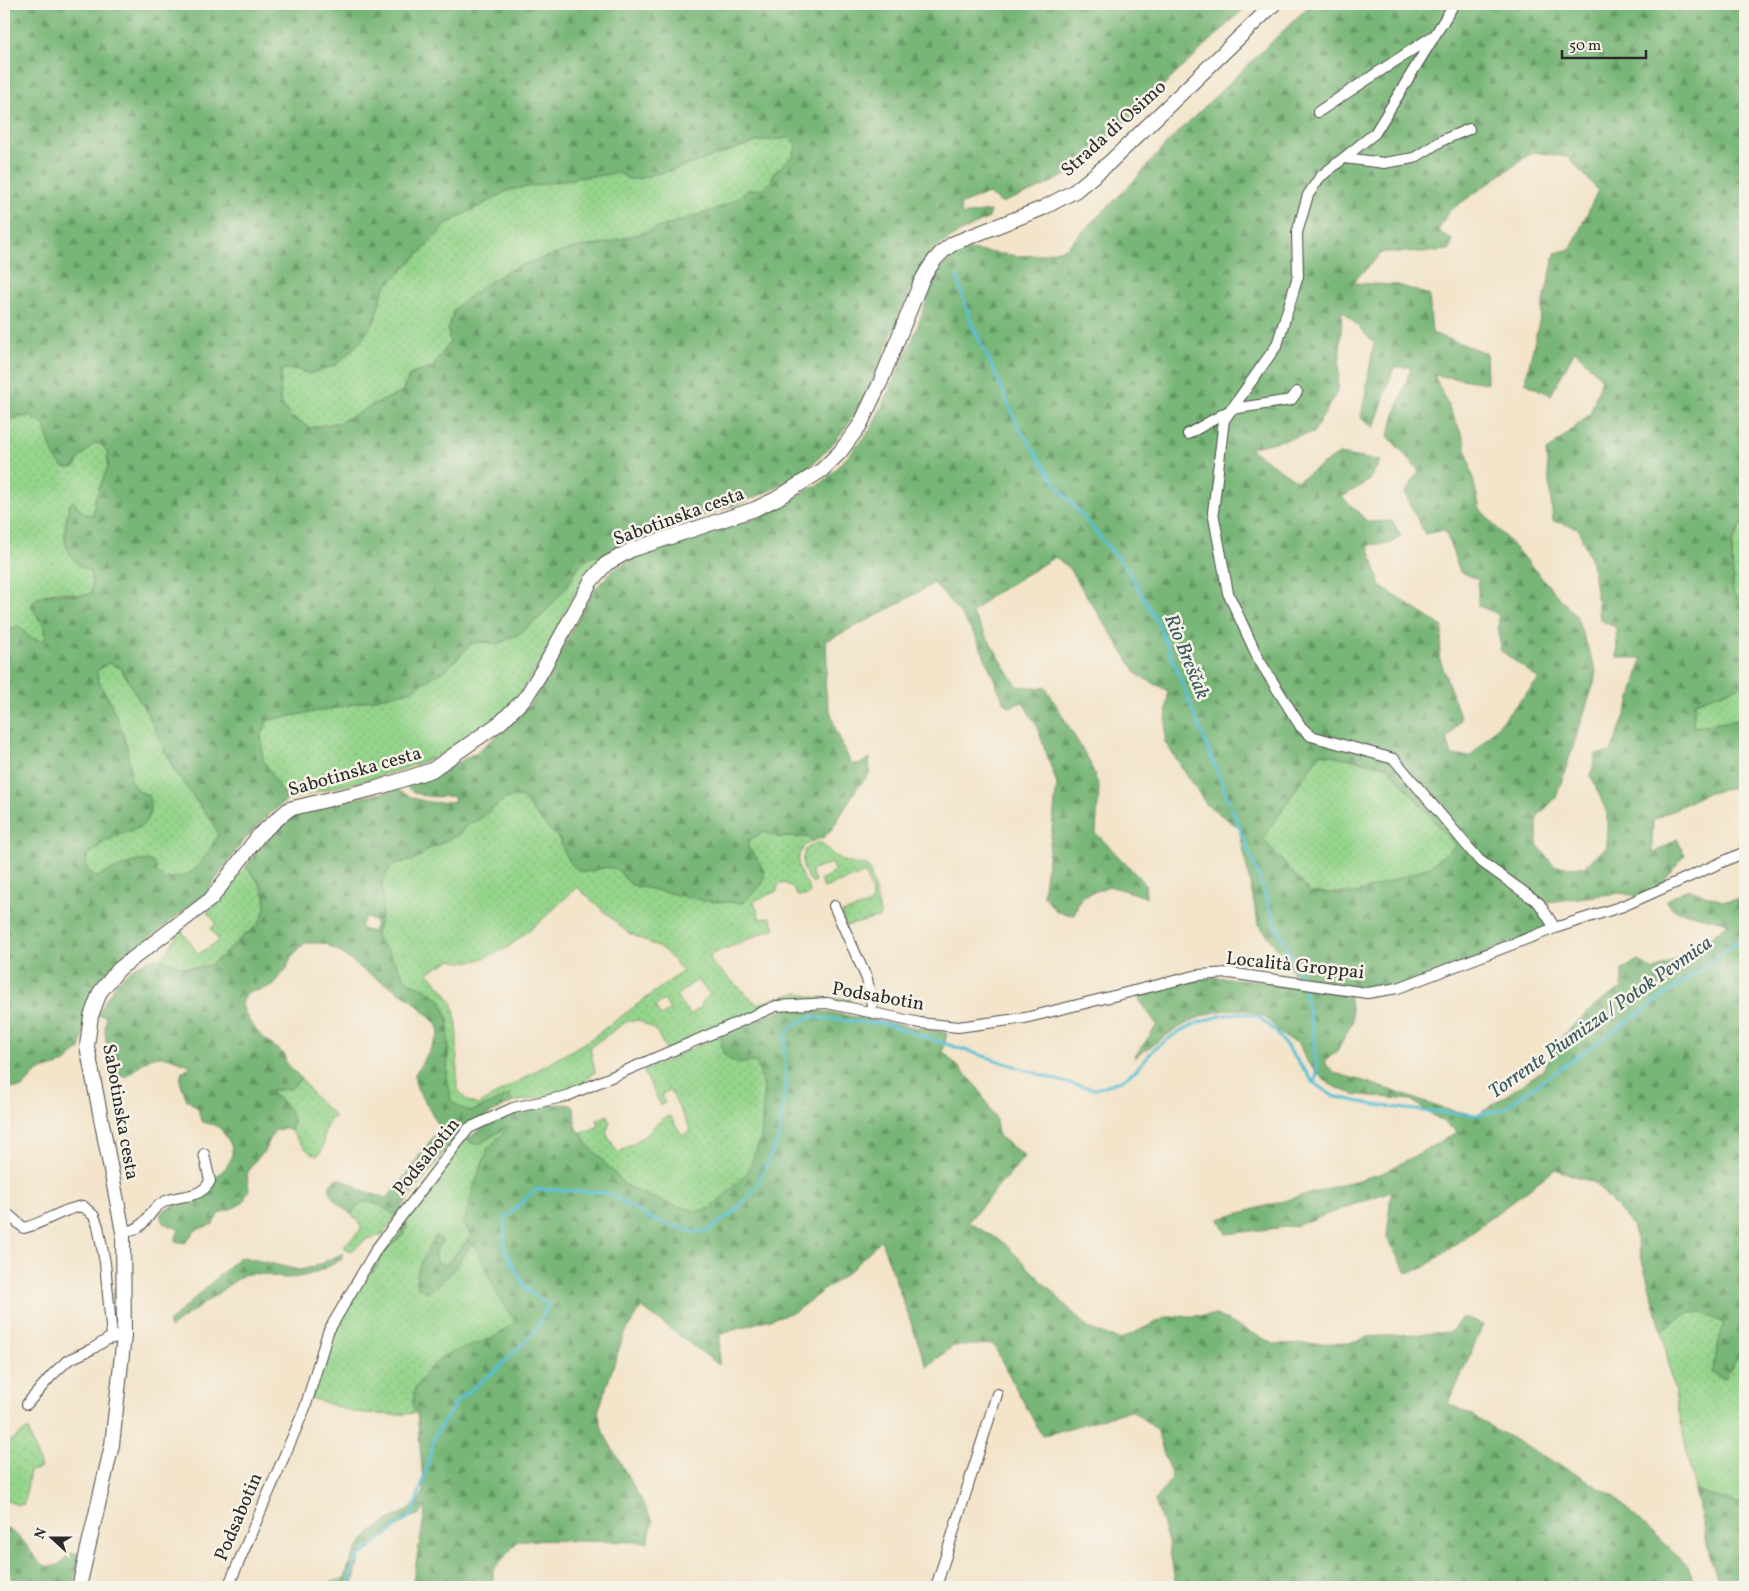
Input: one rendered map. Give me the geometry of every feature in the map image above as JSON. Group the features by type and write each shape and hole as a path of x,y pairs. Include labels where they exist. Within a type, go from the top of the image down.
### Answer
{"main road":[{"name":"Strada di Osimo","path":"954,243 1042,208 1076,191 1109,163 1274,4"},
{"name":"Sabotinska cesta","path":"79,1587 112,1445 123,1232 87,1046 91,1016 100,992 119,969 210,899 260,834 289,809 377,788 432,770 501,722 526,697 591,581 606,564 630,550 755,509 776,499 822,470 840,452 860,425 880,383 921,282 941,252 954,243"}],"street":[{"path":"1454,4 1376,132 1320,177 1308,195 1297,233 1298,276 1277,345 1224,420 1213,512 1228,593 1259,660 1301,727 1311,736 1394,759 1479,860 1539,903 1555,928"},
{"path":"1318,112 1436,34"},
{"path":"1344,158 1384,163 1414,158 1443,140 1469,129"},
{"path":"1188,434 1232,408 1291,400 1297,392"},
{"name":"Località Groppai","path":"958,1027 1026,1018 1198,975 1229,974 1367,993 1398,988 1555,928 1623,906 1745,853"},
{"path":"834,906 866,979 872,1005 870,1012"},
{"name":"Podsabotin","path":"228,1587 305,1408 328,1332 377,1248 469,1128 513,1108 567,1096 776,1006 827,1004 920,1023 958,1027"},
{"path":"123,1232 140,1226 154,1208 160,1204 204,1190 210,1181 204,1154"},
{"path":"4,1211 24,1228 43,1221 58,1212 78,1206 83,1206 94,1216 98,1226 118,1337 68,1360 27,1404"},
{"path":"936,1587 997,1394"}],"green space":[{"path":"4,4 1018,4 1019,6 1032,7 1032,4 1249,4 1096,150 1068,174 1036,190 1001,203 987,193 960,205 962,215 990,211 989,218 951,238 927,258 911,289 879,366 861,402 840,435 806,469 783,484 758,496 652,533 626,544 603,558 593,555 578,567 570,582 543,615 520,633 498,644 472,643 449,667 410,691 331,709 268,720 261,736 263,760 288,799 254,829 204,896 114,965 95,988 80,1049 63,1064 38,1071 22,1088 12,1088 4,1083 4,642 8,631 18,625 31,638 41,641 46,637 45,627 31,606 39,598 57,593 86,595 91,593 90,571 80,566 71,556 65,535 70,504 73,501 85,514 93,515 95,499 108,467 108,453 101,444 94,443 79,459 75,467 68,468 62,466 57,461 50,447 44,425 29,416 11,419 4,424","holes":["790,138 797,144 793,156 774,173 771,181 762,189 748,190 722,207 646,232 599,245 574,248 513,268 489,282 455,308 448,329 450,342 433,367 410,375 401,393 341,422 310,428 291,417 280,403 281,370 295,369 309,374 336,365 361,341 374,322 384,288 428,245 446,224 509,190 583,177 619,173 628,179 637,179 672,170 759,141","108,663 121,668 149,717 173,768 213,822 218,835 199,865 181,877 165,879 156,872 153,863 147,860 133,863 96,877 86,869 87,856 106,841 132,831 145,823 149,816 150,808 149,796 137,790 130,781 129,761 122,731 98,680 97,671"]},
{"path":"1311,4 1745,4 1745,518 1732,544 1733,593 1745,607 1745,684 1695,702 1693,727 1745,719 1745,785 1705,794 1653,820 1652,854 1677,839 1685,855 1653,893 1644,897 1619,893 1539,903 1555,928 1398,988 1367,993 1297,979 1258,923 1239,828 1206,804 1165,742 1168,691 1138,675 1068,567 1055,557 992,595 972,613 1017,686 1046,688 1089,761 1099,787 1096,833 1145,884 1146,897 1109,886 1081,897 1074,915 1057,912 1043,895 1057,784 1037,726 1023,702 1009,707 1004,702 976,637 961,615 934,583 884,612 826,641 827,665 825,683 827,700 836,730 851,764 860,764 870,758 869,767 871,772 856,789 833,828 824,837 813,841 807,837 778,837 763,832 749,840 748,847 761,865 764,881 743,903 705,901 632,885 618,871 608,867 582,872 574,867 569,860 559,838 540,820 524,799 519,797 504,799 480,819 467,824 459,834 429,849 419,857 410,861 396,863 389,870 382,883 382,914 376,933 378,942 387,950 408,982 424,988 442,1001 449,1023 447,1075 451,1100 459,1107 471,1112 509,1095 513,1102 464,1129 395,1216 378,1205 367,1202 356,1208 351,1214 339,1205 333,1198 330,1189 330,1184 336,1179 343,1179 365,1192 387,1198 440,1127 417,1088 414,1076 439,1035 438,1025 411,999 366,972 340,952 324,943 305,943 291,957 287,968 273,986 247,993 241,1002 253,1026 264,1038 285,1055 285,1062 301,1078 291,1089 271,1090 273,1096 290,1110 292,1119 291,1131 284,1128 274,1131 264,1152 253,1163 247,1174 249,1189 243,1203 219,1213 213,1224 196,1230 185,1243 175,1241 179,1229 163,1223 160,1215 166,1209 173,1206 197,1201 204,1197 211,1180 222,1172 230,1162 232,1157 231,1145 218,1127 201,1121 198,1108 187,1100 180,1081 182,1072 191,1066 170,1058 156,1056 143,1063 126,1077 114,1075 106,1039 106,1016 98,1015 108,996 121,979 136,966 156,958 191,968 209,965 220,958 256,926 263,914 266,898 260,883 246,867 270,834 289,818 327,803 396,789 424,801 455,801 453,796 434,797 421,795 410,790 405,785 444,771 478,751 504,730 529,705 548,677 584,607 596,588 612,571 639,554 760,517 823,482 848,456 871,429 913,339 934,280 945,263 962,249 1019,256 1038,255 1066,248 1136,179 1166,144","holes":["1533,152 1568,157 1598,190 1571,249 1555,253 1525,383 1551,395 1575,350 1602,379 1590,414 1546,452 1553,521 1578,528 1592,563 1600,620 1616,627 1617,658 1642,658 1630,702 1611,752 1596,754 1591,776 1607,813 1607,847 1584,867 1554,866 1537,844 1537,817 1556,798 1594,683 1596,670 1576,616 1480,509 1464,439 1434,375 1487,383 1486,353 1432,333 1429,295 1398,285 1352,283 1383,252 1449,250 1453,240 1438,231 1448,212","1342,310 1374,343 1361,418 1374,428 1394,367 1411,367 1388,436 1419,471 1405,494 1425,534 1445,530 1460,572 1478,579 1478,606 1498,614 1500,650 1539,679 1471,756 1452,756 1447,739 1461,719 1439,657 1443,627 1381,587 1368,545 1392,543 1401,535 1392,521 1368,522 1342,497 1370,480 1380,461 1339,454 1297,481 1249,448 1313,433 1338,390","1320,753 1387,766 1456,846 1427,868 1358,893 1310,893 1263,839","365,917 376,922 373,932 360,928"]},
{"path":"790,138 798,144 793,156 774,173 771,181 762,189 748,190 722,207 646,232 599,245 574,248 557,254 448,329 450,342 433,367 410,375 401,393 341,422 310,428 291,417 280,402 281,370 295,368 309,374 336,365 374,322 384,288 428,245 446,224 509,190 583,177 620,173 628,179 672,170 759,141"},
{"path":"29,416 44,425 50,441 75,467 79,459 94,443 101,444 108,452 108,467 95,499 93,516 85,514 73,501 70,504 65,527 65,540 70,555 81,567 90,571 91,593 80,595 56,592 38,598 38,618 45,627 47,637 41,641 8,631 4,642 4,424 11,419"},
{"path":"1745,518 1745,607 1733,594 1732,544"},
{"path":"593,555 603,558 593,567 575,592 539,664 516,697 490,723 461,743 430,759 396,771 288,799 281,790 263,760 261,736 268,720 331,709 410,691 449,667 472,643 498,644 563,589 570,582 578,567"},
{"path":"108,663 121,668 149,717 173,768 213,822 219,835 199,865 181,877 165,879 156,872 153,863 147,860 133,863 96,877 86,869 87,856 105,841 142,826 149,796 137,790 129,781 129,761 122,731 97,676 97,671"},
{"path":"1745,684 1745,719 1693,727 1695,702"},
{"path":"1320,753 1387,766 1456,846 1427,868 1358,893 1310,893 1263,839"},
{"path":"519,796 524,799 559,839 563,850 589,872 601,868 613,868 632,885 684,896 742,903 751,895 764,871 747,846 749,840 763,832 778,837 807,837 813,841 801,850 798,864 810,892 807,896 798,896 792,888 784,883 777,886 777,891 754,901 760,919 770,917 775,928 710,955 712,963 757,1004 799,992 817,997 851,999 849,1006 784,1001 666,1050 656,1030 638,1020 626,1022 590,1047 595,1072 572,1092 513,1102 509,1095 471,1112 459,1107 450,1100 447,1075 449,1045 424,988 408,983 387,950 378,942 376,933 382,914 383,893 381,883 396,863 410,861 419,857 429,849 459,834 467,824 480,819 504,799","holes":["577,887 627,932 664,950 683,971 589,1040 478,1105 466,1100 457,1088 457,1025 453,1005 446,993 428,972 451,960 461,962 479,960 507,948 543,919","697,980 710,995 701,1003 702,1006 690,1015 676,996","664,1000 670,1010 661,1016 655,1007"]},
{"path":"816,843 822,843 841,860 859,865 866,864 870,870 881,917 845,926 842,913 871,904 872,894 865,873 824,888 820,880 835,872 831,863 811,871 815,881 813,883 805,872 803,860 805,850"},
{"path":"246,867 264,894 265,908 258,924 237,941 221,958 207,966 183,966 160,958 167,952 175,938 182,931 198,954 219,941 211,929 216,923 207,912"},
{"path":"1687,889 1723,901 1745,899 1745,1345 1725,1379 1711,1373 1724,1323 1705,1314 1691,1313 1679,1318 1662,1331 1632,1225 1595,1183 1555,1169 1424,1268 1407,1273 1387,1238 1391,1191 1295,1226 1226,1234 1219,1219 1383,1173 1458,1132 1411,1100 1353,1094 1335,1087 1323,1079 1306,1061 1299,1043 1285,1037 1262,1016 1245,1011 1228,1010 1211,1013 1194,1020 1162,1038 1134,1058 1157,1025 1136,995 1174,984 1215,977 1295,984 1349,995 1353,1020 1337,1051 1324,1062 1334,1073 1367,1082 1444,1109 1478,1115 1543,1070 1564,1034 1597,1004 1622,988 1622,970 1638,960 1653,971 1704,943 1729,923 1675,910 1665,901"},
{"path":"791,1008 947,1033 943,1051 977,1086 996,1120 998,1136 1025,1156 968,1222 1004,1243 1088,1328 1119,1340 1167,1317 1216,1315 1274,1344 1349,1343 1367,1337 1451,1332 1462,1317 1483,1325 1449,1403 1612,1495 1689,1567 1693,1587 1176,1587 1169,1545 1155,1500 1172,1478 1156,1429 1131,1410 1042,1436 993,1344 953,1346 927,1367 881,1240 850,1271 794,1312 720,1334 719,1365 641,1307 623,1337 598,1412 603,1432 653,1521 648,1542 519,1540 493,1570 493,1587 412,1587 426,1506 420,1514 403,1520 361,1551 352,1587 344,1587 351,1559 362,1543 383,1524 412,1508 424,1491 417,1412 412,1409 415,1388 429,1369 445,1355 492,1338 516,1322 502,1303 474,1244 471,1245 452,1271 435,1288 428,1292 420,1289 417,1284 418,1270 421,1262 436,1236 442,1240 434,1254 437,1262 445,1266 471,1237 464,1223 473,1188 488,1149 508,1128 479,1144 471,1143 468,1139 494,1121 512,1114 543,1106 571,1105 574,1109 576,1129 582,1133 587,1143 626,1186 666,1203 696,1211 710,1209 747,1173 761,1138 764,1088 757,1063 740,1063 728,1058 723,1052 721,1034 748,1022"},
{"path":"721,1034 721,1047 738,1063 752,1061 771,1072 762,1162 711,1209 696,1211 666,1203 609,1177 600,1169 582,1133 599,1126 597,1120 608,1115 610,1122 606,1133 618,1153 650,1132 661,1120 670,1116 682,1135 691,1131 670,1090 661,1095 665,1103 661,1105 643,1071"},
{"path":"301,1078 316,1099 335,1116 326,1127 323,1146 318,1155 306,1150 291,1131 294,1121 288,1109 273,1095 271,1090 291,1089"},
{"path":"507,1127 511,1134 473,1234 445,1266 437,1262 434,1254 442,1241 436,1236 421,1262 449,1275 471,1245 476,1242 528,1316 418,1396 417,1413 393,1415 353,1412 311,1398 335,1332 350,1300 368,1271 407,1228 406,1224 401,1220 455,1149 468,1139 471,1143 479,1144"},
{"path":"365,1201 381,1205 395,1216 382,1235 367,1239 351,1251 343,1248 361,1229 359,1222 351,1214 357,1206"},
{"path":"401,1220 406,1224 407,1228 404,1234 389,1247 373,1272 369,1271"},
{"path":"343,1253 342,1259 336,1263 316,1272 294,1278 259,1274 243,1275 170,1328 168,1323 238,1258 243,1257 299,1270 313,1267"},
{"path":"1684,1313 1705,1313 1724,1324 1711,1373 1724,1379 1745,1345 1745,1506 1695,1490 1662,1331"},
{"path":"28,1429 41,1468 30,1471 24,1504 18,1505 4,1500 4,1448 5,1445"},
{"path":"1695,1490 1745,1506 1745,1587 1721,1587 1711,1561"},
{"path":"4,1527 21,1539 44,1565 56,1565 62,1562 68,1554 82,1553 73,1587 17,1587 12,1576 4,1568"},
{"path":"4,1568 12,1576 17,1587 4,1587"},
{"path":"345,1578 344,1587 316,1587"}],"waterway":[{"name":"Rio Breščak","path":"957,276 971,323 1018,426 1058,487 1128,570 1158,623 1277,927 1302,980 1312,1028 1317,1072 1315,1083"},
{"name":"Torrente Piumizza / Potok Pevmica","path":"350,1587 351,1575 357,1558 412,1515 435,1435 457,1401 498,1368 535,1332 548,1305 525,1288 504,1247 505,1218 536,1189 608,1193 649,1218 694,1232 708,1231 735,1211 756,1188 779,1136 786,1082 784,1049 786,1035 792,1026 809,1017 885,1024 1060,1081 1095,1089 1120,1081 1136,1070 1155,1048 1177,1033 1197,1023 1238,1013 1258,1016 1276,1032 1314,1083 1333,1096 1374,1105 1477,1115 1501,1110 1677,987 1745,936"}]}
